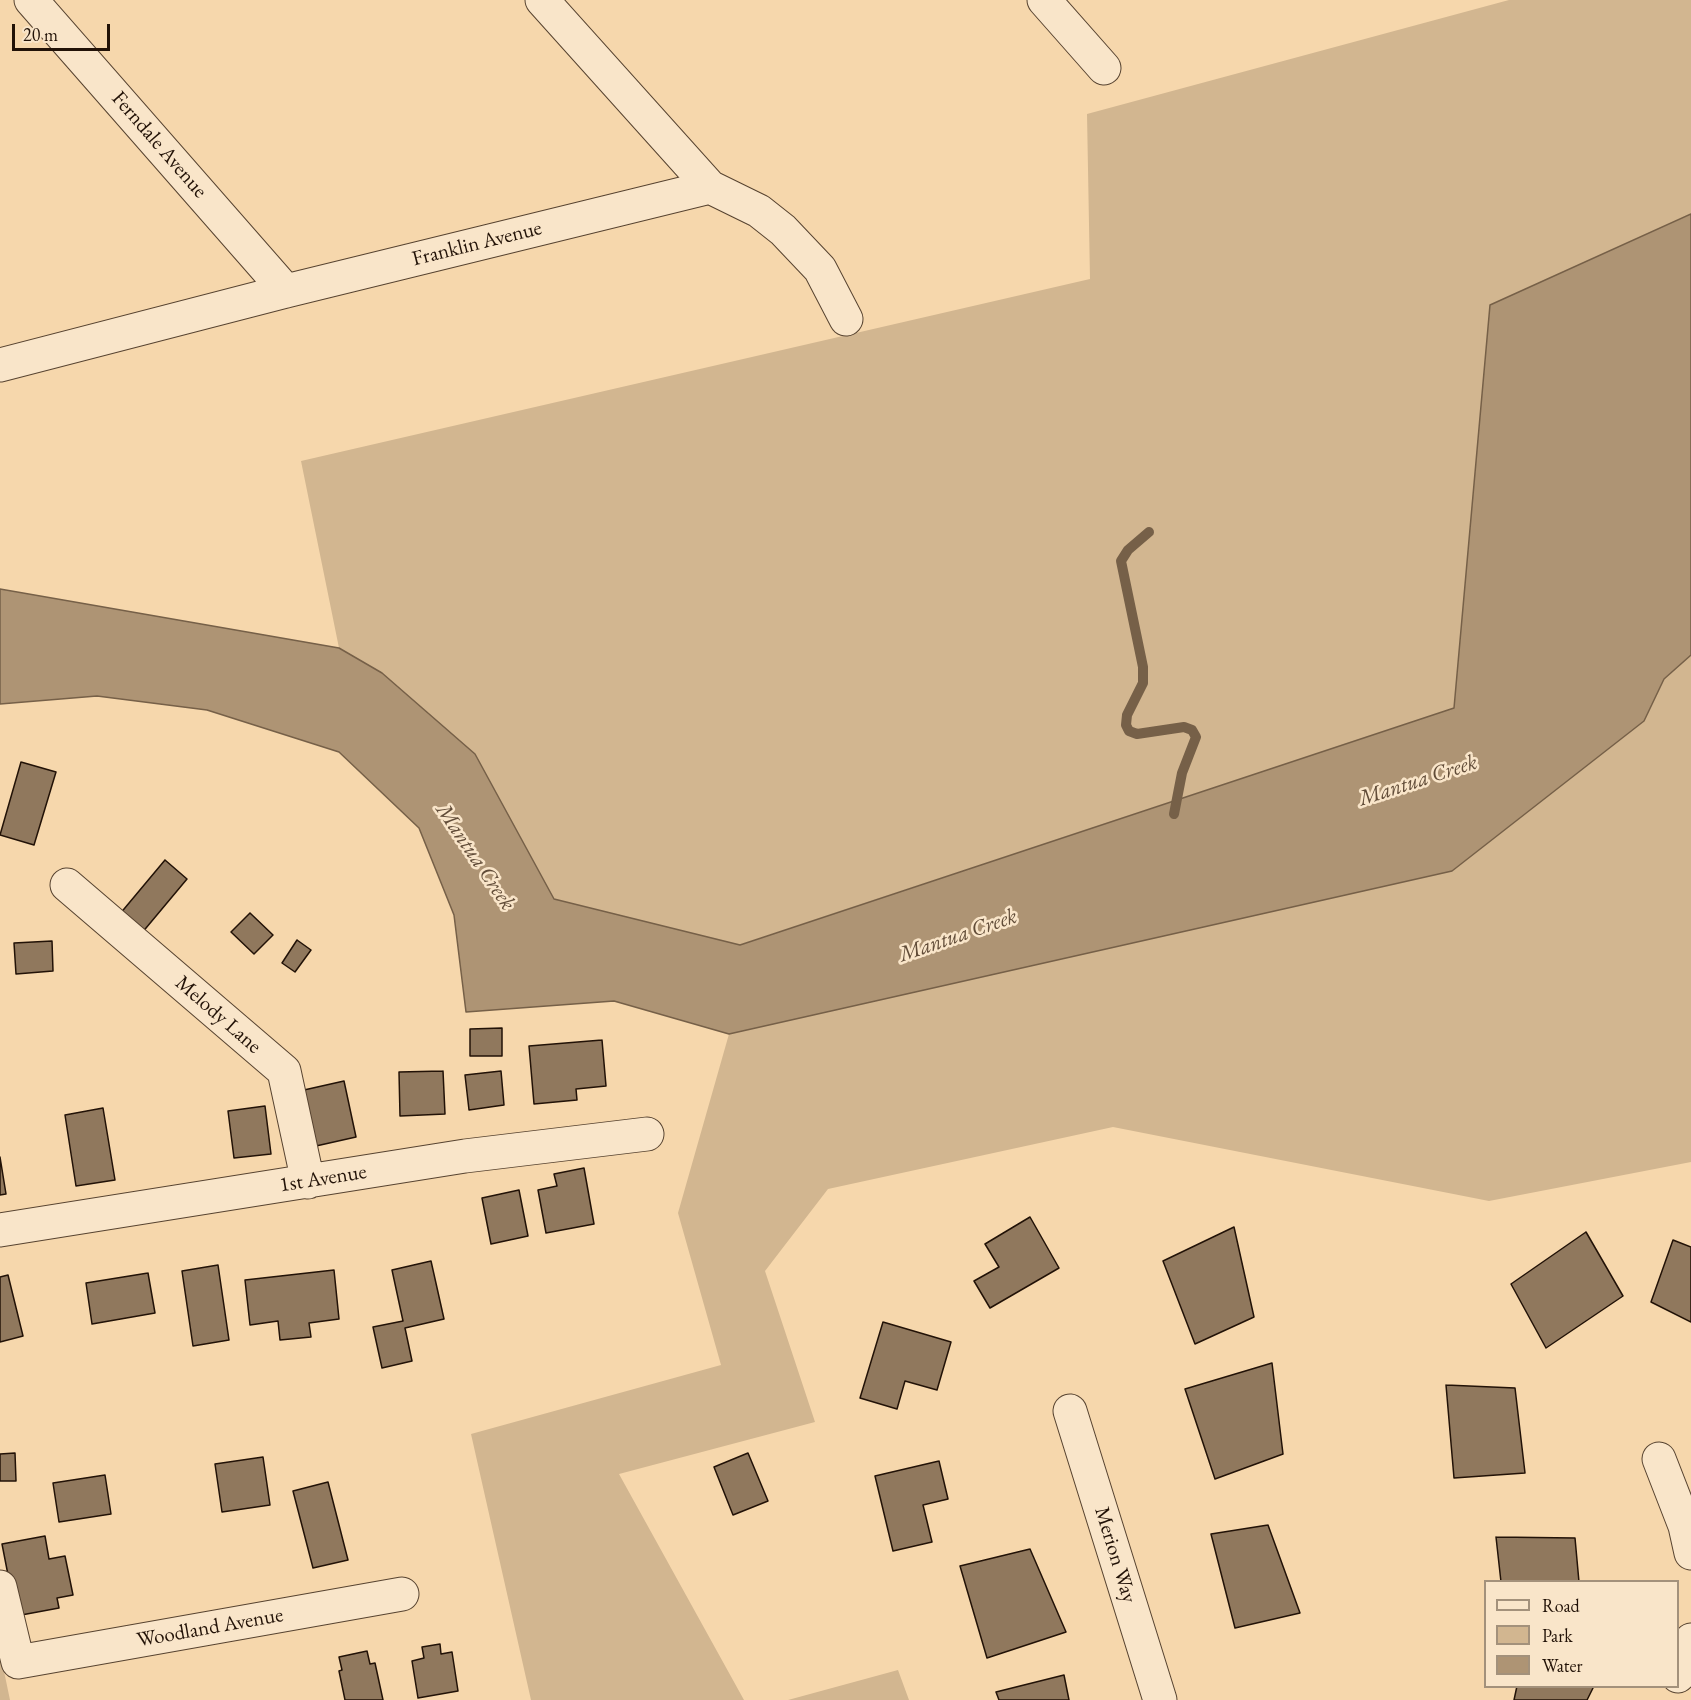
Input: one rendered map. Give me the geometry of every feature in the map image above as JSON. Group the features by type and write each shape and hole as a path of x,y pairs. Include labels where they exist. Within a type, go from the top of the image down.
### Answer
{"street":[{"name":"Ferndale Avenue","path":"31,0 286,291"},
{"path":"542,0 710,187 759,211 783,230 820,269 846,319"},
{"path":"1044,0 1104,68"},
{"name":"Franklin Avenue","path":"0,365 286,291 710,187"},
{"name":"Melody Lane","path":"67,885 284,1071 308,1182"},
{"name":"1st Avenue","path":"0,1230 465,1156 647,1134"},
{"name":"Merion Way","path":"1070,1411 1160,1700"},
{"path":"1659,1459 1685,1526 1691,1553"},
{"name":"Woodland Avenue","path":"0,1587 18,1662 402,1594"},
{"path":"1679,1671 1691,1640"}],"green space":[{"path":"1509,0 1691,0 1691,214 1490,306 1454,708 739,945 554,899 475,754 382,673 339,648 301,461 1090,279 1087,114"},
{"path":"1691,655 1691,1162 1489,1201 1113,1127 828,1189 765,1271 815,1422 619,1474 744,1700 531,1700 471,1434 721,1365 678,1213 729,1034 1452,871 1644,721 1664,679"},
{"path":"0,1652 10,1700 0,1700"},
{"path":"898,1670 909,1700 788,1700"}],"water":[{"name":"Mantua Creek","path":"1691,214 1691,655 1664,679 1644,721 1452,871 729,1034 614,1001 466,1012 454,915 419,828 339,752 207,710 97,696 0,704 0,589 339,648 382,673 475,754 554,899 740,945 1454,708 1490,305"}],"building":[{"path":"21,762 56,772 34,845 0,835"},
{"path":"165,860 187,879 141,934 119,915"},
{"path":"250,913 273,935 254,954 231,932"},
{"path":"297,940 311,950 295,972 282,963"},
{"path":"52,941 53,971 16,974 14,943"},
{"path":"502,1028 502,1056 470,1056 470,1029"},
{"path":"602,1040 606,1086 576,1089 577,1100 534,1104 529,1046"},
{"path":"443,1071 445,1114 400,1116 399,1072"},
{"path":"501,1071 504,1105 469,1110 465,1075"},
{"path":"344,1081 356,1137 316,1146 304,1090"},
{"path":"265,1106 271,1154 234,1158 228,1111"},
{"path":"103,1108 115,1180 76,1186 65,1115"},
{"path":"0,1157 6,1194 0,1195"},
{"path":"584,1168 594,1224 546,1233 538,1190 557,1186 554,1174"},
{"path":"519,1190 528,1236 491,1244 482,1198"},
{"path":"1030,1217 1059,1268 990,1308 974,1281 999,1267 985,1244"},
{"path":"1234,1227 1254,1317 1195,1344 1163,1261"},
{"path":"1586,1232 1623,1296 1546,1348 1511,1284"},
{"path":"1673,1240 1691,1247 1691,1322 1651,1302"},
{"path":"431,1261 444,1319 405,1328 412,1361 382,1368 373,1327 403,1321 392,1270"},
{"path":"218,1265 229,1340 193,1346 182,1271"},
{"path":"334,1270 339,1319 309,1323 311,1337 280,1340 278,1321 250,1325 245,1280"},
{"path":"148,1273 155,1313 92,1324 86,1283"},
{"path":"8,1275 23,1336 0,1342 0,1277"},
{"path":"883,1322 951,1342 937,1390 905,1381 897,1409 860,1398"},
{"path":"1272,1363 1283,1454 1215,1479 1185,1389"},
{"path":"1446,1385 1515,1388 1525,1473 1454,1478"},
{"path":"15,1453 16,1481 0,1481 0,1454"},
{"path":"748,1453 768,1501 733,1515 714,1467"},
{"path":"263,1457 270,1505 222,1512 215,1464"},
{"path":"939,1461 948,1499 923,1505 932,1542 893,1551 875,1476"},
{"path":"105,1475 111,1514 59,1522 53,1483"},
{"path":"328,1482 348,1560 313,1568 293,1491"},
{"path":"1268,1525 1300,1613 1235,1628 1211,1534"},
{"path":"45,1536 49,1559 65,1556 73,1595 57,1598 59,1608 16,1616 2,1544"},
{"path":"1496,1537 1575,1538 1579,1580 1501,1580"},
{"path":"1030,1549 1066,1632 987,1658 960,1566"},
{"path":"440,1644 441,1654 452,1652 458,1691 418,1698 412,1661 424,1658 422,1647"},
{"path":"367,1651 370,1664 375,1663 383,1700 345,1700 339,1671 342,1670 339,1657"},
{"path":"1064,1675 1069,1700 999,1700 996,1692"},
{"path":"1517,1688 1593,1688 1587,1700 1514,1700"}],"waterway":[{"path":"1149,532 1128,550 1121,561 1143,667 1143,683 1127,715 1126,725 1129,731 1137,734 1184,727 1192,730 1196,737 1182,773 1174,814"}]}
